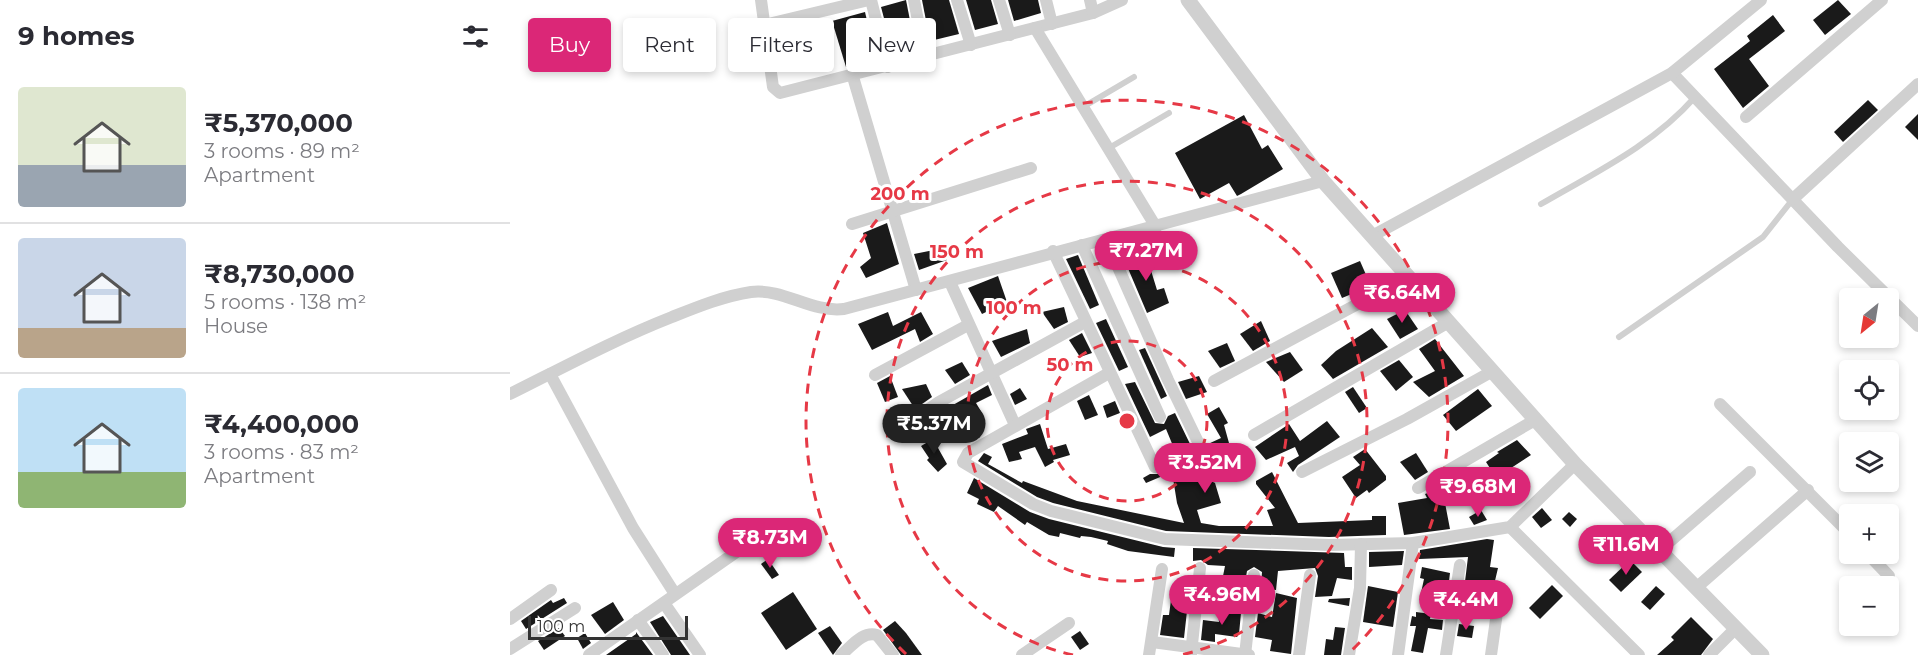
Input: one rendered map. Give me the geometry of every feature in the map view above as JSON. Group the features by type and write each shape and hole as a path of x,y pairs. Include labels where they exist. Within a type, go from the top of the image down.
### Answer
{"street":[{"path":"761,0 763,18"},
{"path":"914,0 918,18"},
{"path":"957,0 971,45"},
{"path":"999,0 1010,35"},
{"path":"1046,0 1052,24"},
{"path":"936,54 1052,24 1092,6 1122,0"},
{"path":"1188,0 1323,181 1447,323 1575,464 1762,655"},
{"path":"1372,236 1672,73 1761,0"},
{"path":"1746,117 1882,0"},
{"path":"793,18 864,1 870,18"},
{"path":"1035,28 1156,227"},
{"path":"771,72 773,87 780,93 870,72"},
{"path":"1672,73 1918,326"},
{"path":"853,77 916,290"},
{"path":"1793,199 1918,84"},
{"path":"852,224 1031,168"},
{"path":"510,394 633,332 696,307 749,292 767,291 828,310 950,282 1053,251 1106,240 1323,181"},
{"path":"1106,240 1168,380 1214,475"},
{"path":"1082,245 1160,417"},
{"path":"1053,251 1155,468"},
{"path":"1214,381 1408,277"},
{"path":"950,282 1015,425"},
{"path":"903,427 939,402 1085,322"},
{"path":"1254,435 1447,323"},
{"path":"875,375 968,325"},
{"path":"1302,472 1407,419 1491,372"},
{"path":"1109,373 968,453 963,462 1032,504 1051,512 1165,539 1361,544 1413,543 1510,527 1575,464"},
{"path":"550,374 633,528 675,594"},
{"path":"1720,404 1839,522"},
{"path":"1418,488 1535,420"},
{"path":"1660,550 1750,472"},
{"path":"1696,588 1808,490"},
{"path":"1510,527 1640,655"},
{"path":"589,655 765,532"},
{"path":"1398,655 1413,543"},
{"path":"1349,655 1360,588 1361,544"},
{"path":"1878,564 1889,576"},
{"path":"1446,655 1460,565"},
{"path":"1191,651 1200,568"},
{"path":"1149,655 1162,569"},
{"path":"1299,655 1310,575"},
{"path":"1152,642 1191,651 1246,655 1254,576"},
{"path":"510,619 551,590"},
{"path":"1491,655 1500,591"},
{"path":"664,603 700,655"},
{"path":"512,649 575,608"},
{"path":"638,620 663,655"},
{"path":"1022,655 1069,623"},
{"path":"1709,655 1736,628"},
{"path":"841,655 865,634 871,633 877,635 892,655"}],"lane":[{"path":"1083,107 1134,77"},
{"path":"1541,204 1646,143 1675,120 1695,98"},
{"path":"1108,149 1169,113"},
{"path":"1619,337 1763,237 1793,199"}],"building":[{"path":"906,0 910,18 884,18 881,7"},
{"path":"922,0 949,0 959,34 936,40 936,18 926,18"},
{"path":"966,0 991,0 998,24 975,30"},
{"path":"1008,0 1038,0 1041,13 1014,21"},
{"path":"1838,0 1851,14 1825,35 1813,20"},
{"path":"865,12 866,18 846,18 846,67 834,28 834,20"},
{"path":"1773,15 1785,31 1749,59 1769,86 1743,108 1714,69 1750,41 1747,36"},
{"path":"1868,100 1878,110 1843,142 1834,132"},
{"path":"1918,114 1918,140 1905,127"},
{"path":"1244,115 1262,149 1268,145 1283,169 1237,196 1229,183 1200,199 1175,153"},
{"path":"887,223 899,264 866,278 860,267 871,258 863,233"},
{"path":"944,248 947,260 919,270 914,254"},
{"path":"1145,251 1157,290 1164,288 1169,303 1147,313 1124,259"},
{"path":"1078,255 1099,305 1090,309 1066,259"},
{"path":"1360,261 1371,286 1342,298 1331,273"},
{"path":"998,276 1007,302 982,314 968,288"},
{"path":"1064,307 1068,322 1054,329 1042,312"},
{"path":"1405,310 1418,329 1400,339 1387,319"},
{"path":"888,312 893,326 921,312 933,334 920,342 915,329 872,350 858,324"},
{"path":"1106,319 1128,367 1119,371 1096,323"},
{"path":"1261,321 1270,341 1253,351 1240,334"},
{"path":"1372,328 1388,347 1333,379 1321,365 1336,351"},
{"path":"1027,329 1030,343 1001,357 992,341"},
{"path":"1082,333 1092,353 1080,357 1069,340"},
{"path":"1435,339 1464,376 1429,397 1413,382 1435,371 1419,349"},
{"path":"1227,343 1235,361 1220,368 1208,351"},
{"path":"1145,348 1167,396 1161,399 1139,350"},
{"path":"1290,352 1303,370 1284,382 1266,362"},
{"path":"1399,360 1413,377 1396,391 1380,371"},
{"path":"962,362 970,375 955,384 945,370"},
{"path":"890,376 898,397 885,402 877,383"},
{"path":"1199,376 1207,392 1186,399 1178,382"},
{"path":"1135,382 1155,423 1164,424 1168,416 1175,413 1207,479 1215,483 1221,503 1197,510 1201,523 1219,526 1273,526 1267,510 1275,508 1256,484 1256,481 1272,472 1298,523 1372,520 1372,516 1386,516 1386,535 1329,537 1166,531 1053,503 1037,497 978,461 984,453 992,457 988,464 1022,483 1023,481 1077,501 1184,523 1177,503 1172,472 1146,483 1143,478 1150,474 1159,474 1163,467 1178,458 1166,429 1150,437 1125,384"},
{"path":"926,384 932,397 915,409 902,389"},
{"path":"988,385 992,395 976,403 982,413 974,416 980,437 971,439 966,420 940,433 932,417"},
{"path":"1353,387 1367,408 1359,413 1345,392"},
{"path":"1020,388 1027,399 1015,405 1010,394"},
{"path":"1478,389 1492,406 1456,431 1443,415"},
{"path":"1089,395 1098,415 1085,420 1077,401"},
{"path":"1115,401 1120,413 1107,418 1103,406"},
{"path":"1219,407 1228,423 1224,425 1234,461 1243,458 1243,470 1220,480 1222,472 1208,444 1221,438 1207,414"},
{"path":"1327,421 1340,437 1298,465 1293,472 1287,463 1299,456 1295,447 1266,460 1255,447 1289,424 1300,441"},
{"path":"1040,424 1048,449 1066,444 1070,455 1053,460 1054,462 1045,467 1035,447 1019,452 1022,459 1009,462 1002,444 1028,434 1026,429"},
{"path":"933,439 947,464 938,472 927,460 929,458 921,446"},
{"path":"1517,440 1531,455 1508,470 1516,481 1503,488 1486,462"},
{"path":"1365,449 1386,476 1386,480 1369,493 1367,490 1356,498 1342,477 1360,465 1353,457"},
{"path":"1416,453 1428,472 1415,480 1400,462"},
{"path":"1468,476 1486,495 1465,500 1447,486"},
{"path":"974,478 1030,512 1049,519 1175,548 1174,557 1128,551 1107,544 1108,541 1091,537 1081,536 1080,538 1060,533 1059,537 1049,535 1027,522 1025,525 998,506 994,512 977,504 979,499 967,493"},
{"path":"1442,488 1448,501 1445,503 1450,529 1404,535 1398,503 1427,498 1425,494"},
{"path":"1542,508 1552,520 1541,528 1532,517"},
{"path":"1481,510 1487,520 1474,525 1469,517"},
{"path":"1569,512 1577,519 1570,527 1562,519"},
{"path":"1487,539 1494,540 1490,567 1498,568 1490,602 1463,598 1468,557 1419,559 1420,550"},
{"path":"1193,548 1344,553 1345,567 1352,567 1352,580 1337,578 1332,596 1315,597 1318,576 1315,568 1278,571 1276,590 1261,589 1262,572 1254,567 1247,571 1244,588 1221,586 1225,566 1208,565 1201,560 1193,561"},
{"path":"1404,551 1402,565 1369,567 1369,552"},
{"path":"768,559 779,575 772,579 761,564"},
{"path":"1630,560 1642,572 1621,592 1609,580"},
{"path":"1422,567 1450,573 1447,597 1421,593 1424,579 1420,578"},
{"path":"1552,585 1563,596 1540,619 1529,608"},
{"path":"1368,586 1398,592 1393,627 1363,622"},
{"path":"1656,586 1665,594 1650,610 1641,602"},
{"path":"793,592 817,629 786,650 761,613"},
{"path":"1276,593 1297,598 1291,654 1270,651 1272,640 1255,637 1258,613 1272,617"},
{"path":"564,598 567,603 526,629 521,621 551,600 553,603"},
{"path":"1350,598 1349,606 1328,602 1329,599"},
{"path":"1171,600 1188,602 1184,638 1160,635 1163,615 1169,615"},
{"path":"613,602 624,620 605,634 591,615"},
{"path":"1218,610 1241,613 1239,634 1237,637 1215,634 1215,642 1201,640 1203,620 1219,622"},
{"path":"1416,612 1431,614 1430,619 1443,620 1442,630 1428,628 1423,653 1411,651 1416,626 1410,626 1412,616 1416,617"},
{"path":"663,616 690,655 671,655 650,622"},
{"path":"1691,617 1713,639 1701,655 1657,655 1674,640 1671,637"},
{"path":"895,621 922,655 901,655 883,630"},
{"path":"1459,624 1474,626 1472,638 1457,636"},
{"path":"830,626 842,643 833,655 818,633"},
{"path":"1335,627 1345,628 1341,655 1324,655 1326,639 1333,640"},
{"path":"559,628 565,636 544,650 538,641"},
{"path":"1080,631 1089,644 1080,650 1071,637"},
{"path":"636,632 653,655 606,655 636,634"},
{"path":"585,633 591,643 583,649 577,638"}]}
